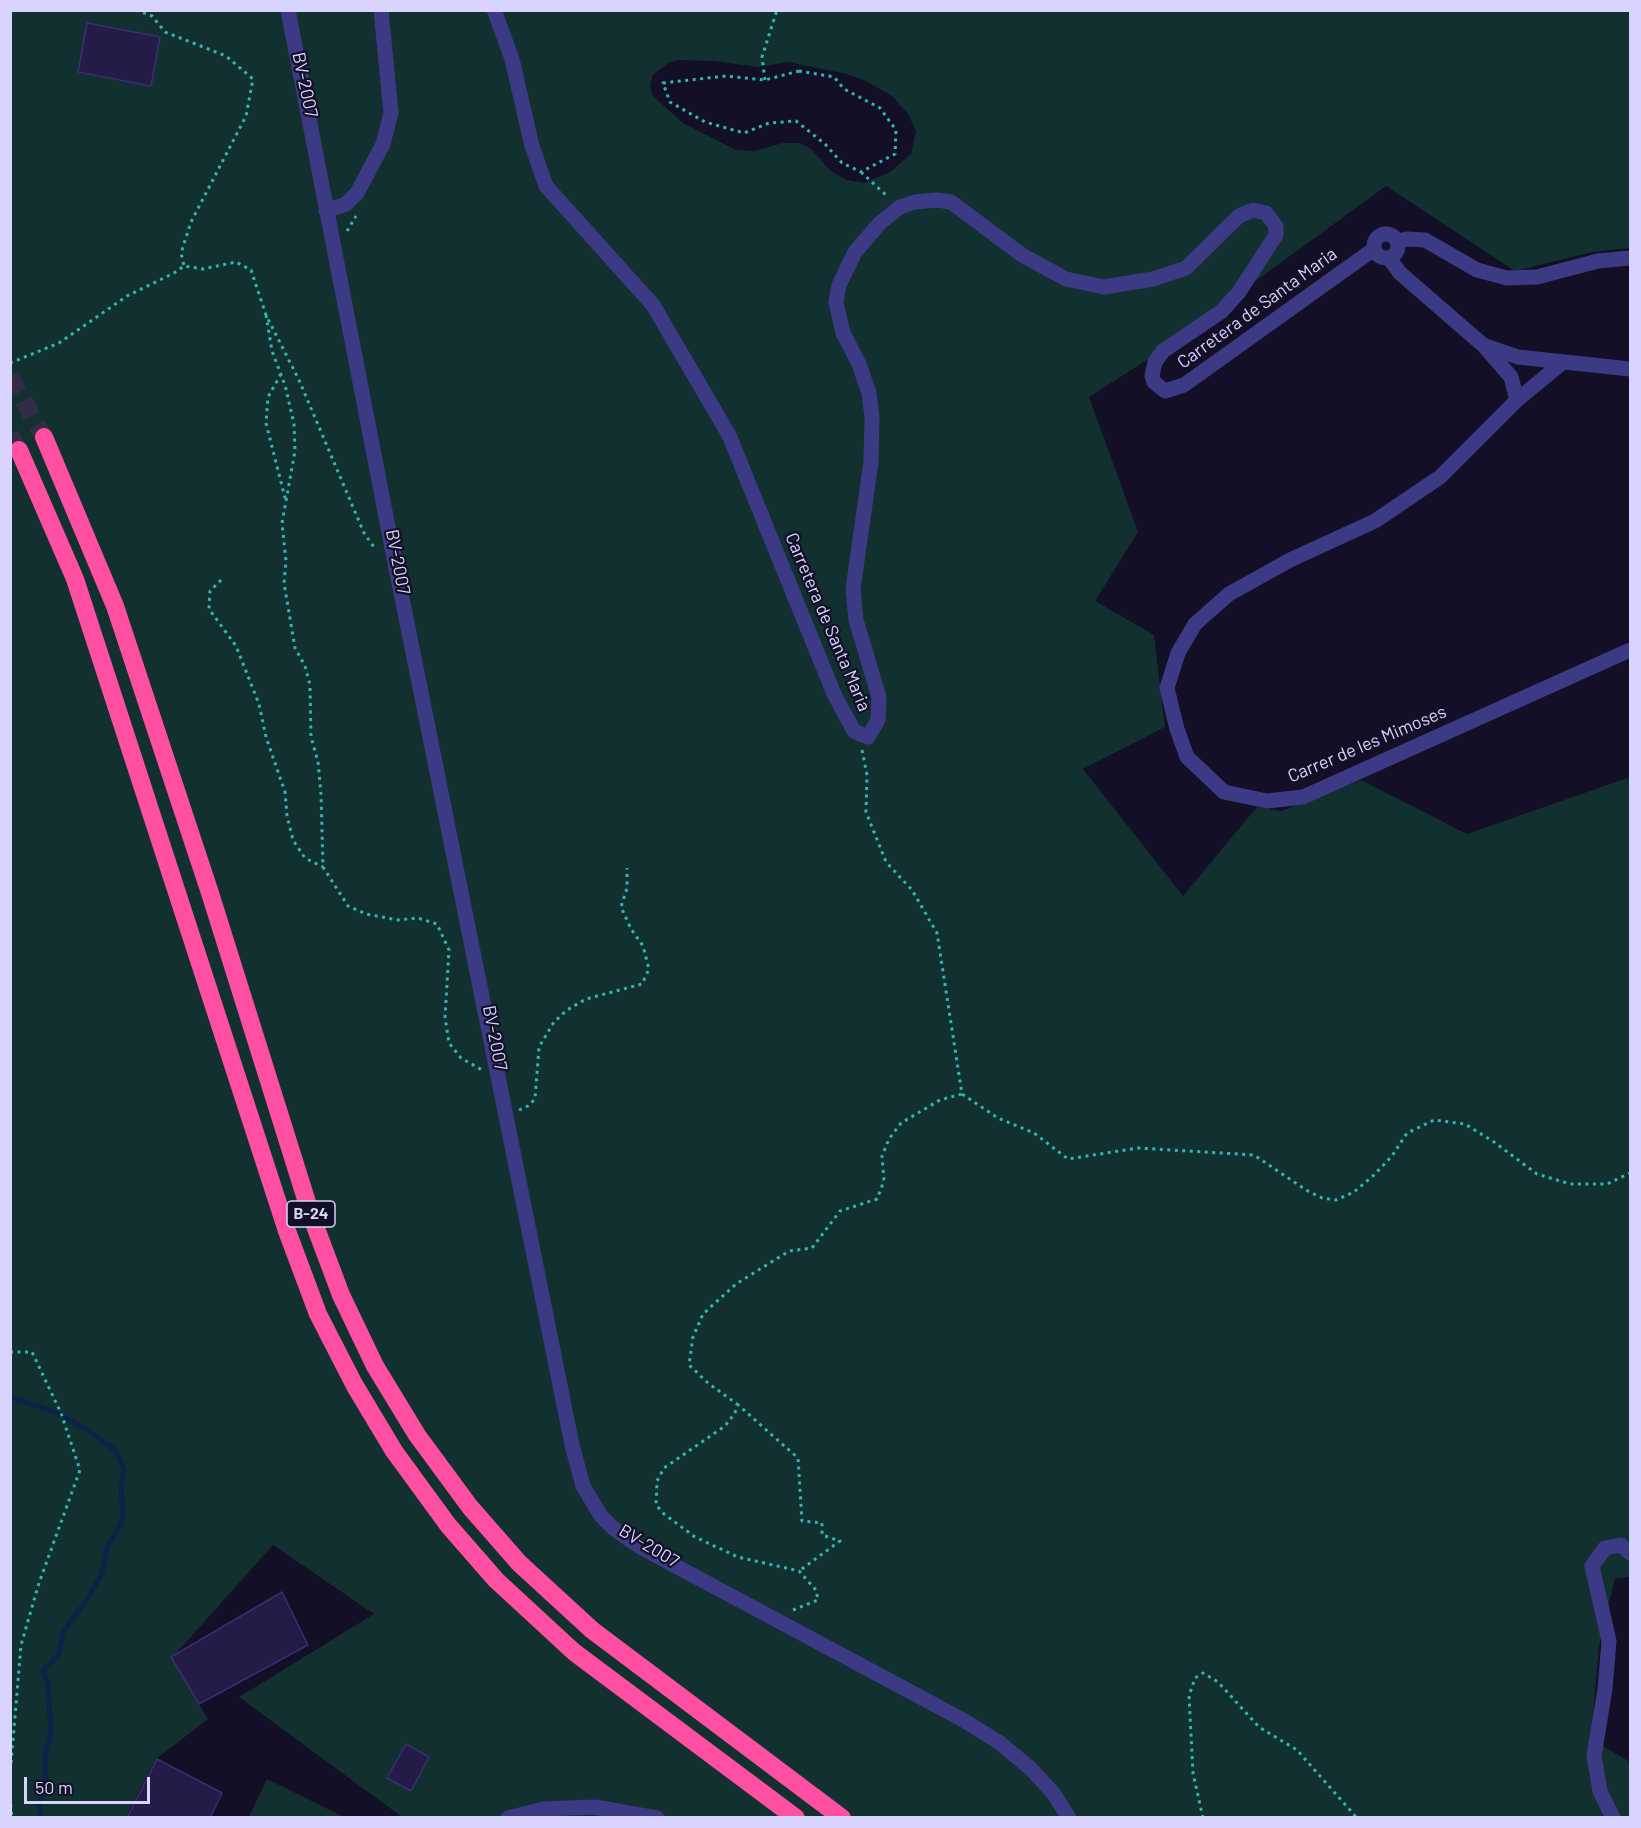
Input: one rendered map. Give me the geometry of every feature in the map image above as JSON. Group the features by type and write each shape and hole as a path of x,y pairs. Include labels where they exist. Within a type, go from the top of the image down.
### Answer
{"highway":[{"name":"B-24","path":"44,437 115,606 210,893 311,1215 341,1295 375,1366 417,1436 470,1507 519,1563 592,1630 843,1818"},
{"name":"B-24","path":"19,450 75,579 287,1231 318,1314 355,1386 394,1452 448,1525 496,1580 574,1652 796,1818"}],"street":[{"name":"BV-2007","path":"288,10 394,558 572,1445 583,1485 601,1516 613,1528 642,1548 955,1716 1000,1743 1031,1769 1054,1794 1069,1818"},
{"path":"326,211 346,204 357,193 383,144 391,113 381,10"},
{"name":"Carretera de Santa Maria","path":"494,10 512,59 532,146 546,186 652,305 729,435 834,694 854,731 868,737 878,720 879,697 856,620 853,589 871,462 872,417 869,393 859,364 843,333 836,302 839,285 855,252 880,223 900,207 937,200 951,202 1022,255 1066,279 1104,287 1153,279 1186,268 1239,216 1253,210 1266,213 1276,226 1276,235 1239,292 1217,316 1163,351 1155,362 1152,369 1154,382 1165,391 1184,386 1374,249"},
{"path":"1384,233 1395,236 1398,242 1398,250 1389,258 1381,258 1374,249 1377,238 1384,233"},
{"path":"1398,242 1407,239 1425,240 1477,270 1507,278 1537,277 1598,261 1630,258"},
{"path":"1389,258 1400,273 1484,345 1511,377 1516,400"},
{"path":"1484,345 1518,357 1630,369"},
{"name":"Carrer de les Mimoses","path":"1562,363 1516,400 1440,477 1375,521 1290,560 1229,594 1195,624 1178,653 1167,688 1177,729 1187,757 1224,792 1267,801 1303,796 1630,650"},
{"path":"1612,1818 1600,1791 1594,1756 1605,1689 1609,1641 1592,1566 1605,1548 1621,1545 1630,1553"},
{"path":"508,1818 544,1809 577,1807 616,1809 657,1818"}],"path":[{"path":"136,10 152,16 165,32 226,56 253,79 246,116 191,222 181,253 183,266"},
{"path":"765,80 762,57 777,10"},
{"path":"861,172 895,154 896,130 880,108 844,89 834,77 799,72 765,80 726,76 663,83 670,102 705,122 744,133 769,123 796,121 825,144 842,163 861,172 900,207"},
{"path":"10,363 58,343 127,296 174,273 183,266 203,269 236,262 251,270 266,315 299,380 364,533 374,549 394,558"},
{"path":"266,315 272,351 281,374 294,424 296,451 282,523 286,561 284,583 295,648 305,666 310,685 311,737 318,762 324,867 348,906 366,914 398,920 418,918 437,924 449,950 445,1017 449,1042 461,1058 476,1068 498,1075"},
{"path":"281,374 268,397 267,423 286,501"},
{"path":"221,580 210,591 209,609 236,646 259,704 266,738 285,792 287,816 293,840 305,858 324,867"},
{"path":"859,734 867,775 866,812 886,862 912,890 937,933 962,1094 998,1118 1034,1133 1068,1160 1138,1148 1254,1155 1322,1198 1336,1200 1354,1192 1392,1156 1407,1133 1434,1120 1465,1124 1537,1174 1570,1184 1607,1184 1630,1173"},
{"path":"506,1115 528,1106 535,1099 539,1047 554,1022 567,1010 586,999 624,986 642,984 649,969 644,946 631,929 621,907 627,888 627,868"},
{"path":"799,1571 840,1541 822,1535 822,1523 802,1521 798,1458 689,1365 693,1337 703,1314 736,1284 789,1251 812,1248 840,1211 877,1199 884,1181 882,1156 889,1139 901,1123 940,1100 962,1094"},
{"path":"10,1352 32,1352 61,1413 80,1470 39,1583 21,1645 10,1776"},
{"path":"737,1404 735,1413 725,1426 664,1467 657,1480 656,1505 663,1514 687,1532 738,1557 799,1571 816,1590 818,1600 794,1610 787,1618"},
{"path":"1203,1818 1193,1773 1189,1696 1195,1678 1203,1673 1218,1682 1259,1726 1297,1750 1357,1818"},
{"path":"10,1797 12,1818"}],"green space":[{"path":"11,11 1630,11 1630,248 1592,252 1515,271 1386,186 1150,358 1089,397 1138,532 1095,601 1154,635 1165,727 1083,769 1183,896 1257,807 1281,811 1361,780 1467,834 1630,777 1630,1577 1615,1578 1599,1646 1591,1739 1630,1762 1630,1817 402,1817 239,1697 374,1614 273,1545 172,1658 208,1719 155,1760 126,1817 11,1818","holes":["677,60 713,61 759,67 788,62 847,74 864,80 892,96 908,114 916,131 911,154 890,172 864,183 847,180 832,172 811,149 800,143 783,143 754,151 736,150 683,123 652,95 650,85 653,75 668,63"]},
{"path":"267,1779 344,1817 249,1817"}],"building":[{"path":"87,23 160,37 151,86 78,72"},
{"path":"282,1592 308,1645 199,1704 171,1657"},
{"path":"406,1744 429,1757 411,1791 387,1778"},
{"path":"157,1759 222,1793 210,1818 127,1818"}],"waterway":[{"path":"10,1397 53,1411 86,1429 115,1450 124,1469 121,1486 123,1513 121,1524 108,1546 102,1573 88,1598 63,1632 59,1654 42,1671 48,1683 51,1732 45,1756 46,1785 39,1804 42,1818"}],"tunnel":[{"path":"10,377 44,437"},
{"path":"10,435 19,450"}]}
